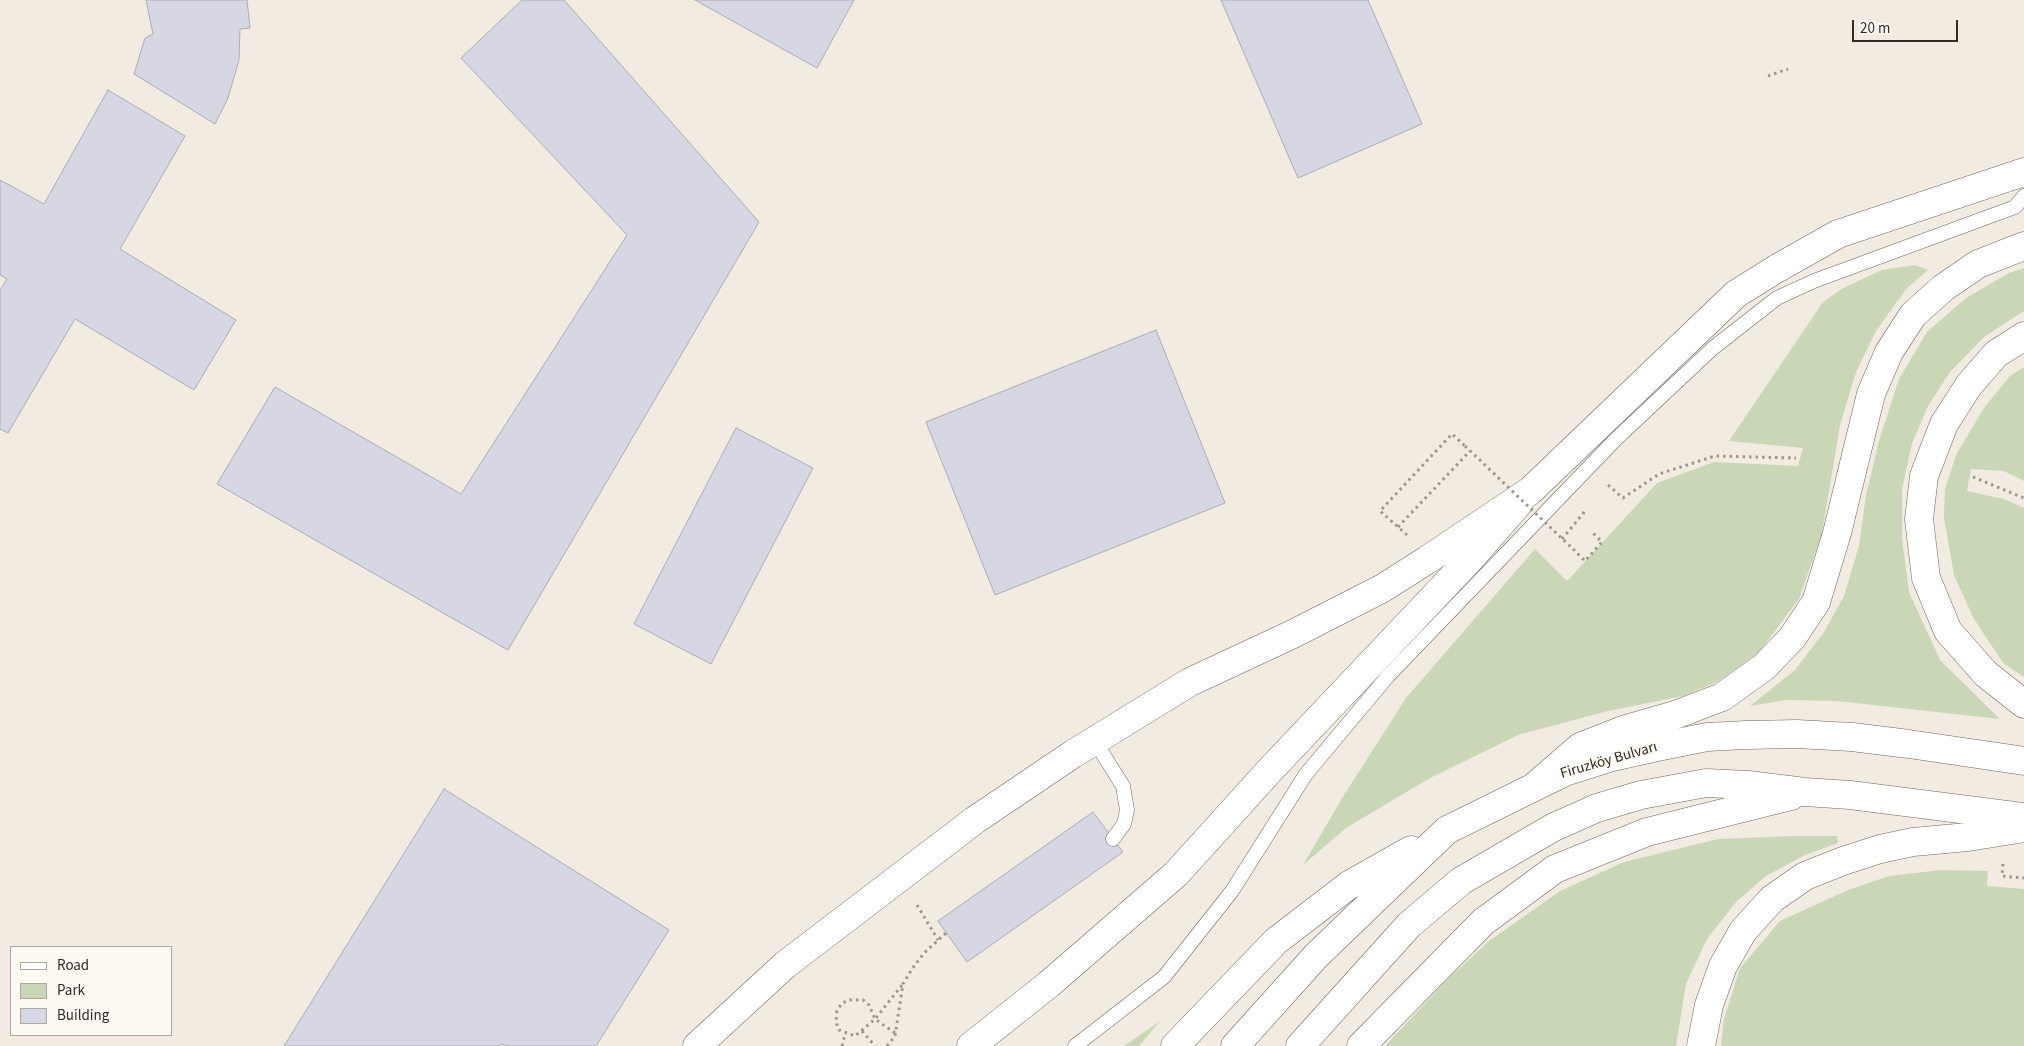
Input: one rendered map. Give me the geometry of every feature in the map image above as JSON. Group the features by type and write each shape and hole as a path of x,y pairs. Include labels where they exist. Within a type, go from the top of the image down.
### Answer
{"main road":[{"path":"971,1046 1049,984 1176,874 1469,560 1530,491 1736,294 1776,268 1838,234 2024,172"},
{"path":"1536,786 1580,746 1623,730 1676,715 1722,697 1764,667 1792,638 1816,602 1837,533 1871,394 1889,352 1913,315 1943,288 1978,264 2024,246"},
{"path":"2024,336 1996,354 1970,385 1944,424 1924,476 1919,519 1926,578 1948,631 1986,674 2024,704"},
{"path":"697,1046 785,965 975,820 1094,740 1190,682 1293,634 1383,588 1530,491"},
{"name":"Firuzköy Bulvarı","path":"1236,1046 1316,956 1448,830 1564,772 1612,757 1707,737 1746,735 1797,734 1852,737 2024,761"},
{"path":"1300,1046 1409,925 1461,882 1554,827 1596,808 1641,795 1706,784 1748,785 1850,795 2024,817"},
{"path":"1361,1046 1483,922 1555,869 1647,832 1805,792"},
{"path":"1701,1046 1709,1005 1722,966 1742,930 1772,899 1805,876 1880,849 1913,842 1968,837 2024,828"},
{"path":"1175,1046 1276,940 1349,886 1448,830"}],"lane":[{"path":"1075,1046 1164,977 1232,891 1306,774 1388,676 1616,439 1712,348 1776,298 1814,281 2015,206 2024,196"},
{"path":"1094,740 1124,786 1128,810 1124,824 1113,839"}],"path":[{"path":"1768,76 1788,69"},
{"path":"1410,539 1380,510 1452,434 1585,560 1602,542 1593,533"},
{"path":"1398,527 1470,451"},
{"path":"1604,488 1608,485 1623,498 1659,474 1715,456 1796,458"},
{"path":"1973,477 2024,498"},
{"path":"1562,539 1592,503"},
{"path":"2002,876 2024,878"},
{"path":"917,904 938,940"},
{"path":"895,1033 875,1019 869,1006 863,1000 850,1000 842,1003 837,1011 836,1022 839,1030 845,1034 855,1036 862,1031 875,1019 903,984 920,958 946,933"},
{"path":"887,1046 895,1036 903,984"},
{"path":"862,1031 875,1046"},
{"path":"842,1046 845,1034"}],"green space":[{"path":"1915,265 1928,270 1907,288 1876,331 1856,372 1840,425 1822,533 1799,599 1759,652 1719,681 1683,696 1608,711 1518,735 1430,778 1346,828 1303,865 1344,795 1406,698 1535,549 1567,581 1657,483 1714,462 1798,466 1803,448 1729,441 1823,302 1843,288 1882,270"},
{"path":"2024,268 2024,311 1984,337 1950,372 1928,406 1912,443 1902,490 1902,538 1909,592 1940,660 2000,719 1837,701 1786,700 1750,706 1795,670 1824,632 1844,596 1859,546 1866,495 1879,441 1899,379 1927,332 1966,298 2009,273"},
{"path":"2024,367 2024,481 2004,471 1971,469 1967,491 2004,499 2024,508 2024,677 2003,663 1974,619 1954,575 1944,518 1945,489 1956,455 1984,408 2010,376"},
{"path":"1837,836 1838,843 1805,855 1766,876 1736,902 1707,939 1686,984 1676,1046 1385,1046 1447,980 1489,941 1560,891 1624,862 1718,839"},
{"path":"1941,870 1988,871 1987,886 2024,889 2024,1046 1721,1046 1724,1019 1740,968 1780,921 1848,890 1889,876"},
{"path":"1160,1021 1139,1046 1124,1046"}],"building":[{"path":"146,0 247,0 250,28 240,29 239,60 228,98 215,124 134,74 145,38 153,34"},
{"path":"522,0 564,0 759,222 508,650 217,484 275,387 461,494 627,235 461,58"},
{"path":"695,0 854,0 817,68"},
{"path":"1221,0 1368,0 1422,124 1298,178"},
{"path":"108,90 185,136 120,249 236,320 194,390 75,319 8,433 0,429 0,290 7,279 0,275 0,180 44,204"},
{"path":"1156,330 1225,503 995,595 926,422"},
{"path":"736,428 813,468 711,664 634,624"},
{"path":"444,789 669,930 596,1046 509,1046 501,1044 498,1046 284,1046"},
{"path":"1093,812 1123,852 967,962 938,921"}]}
